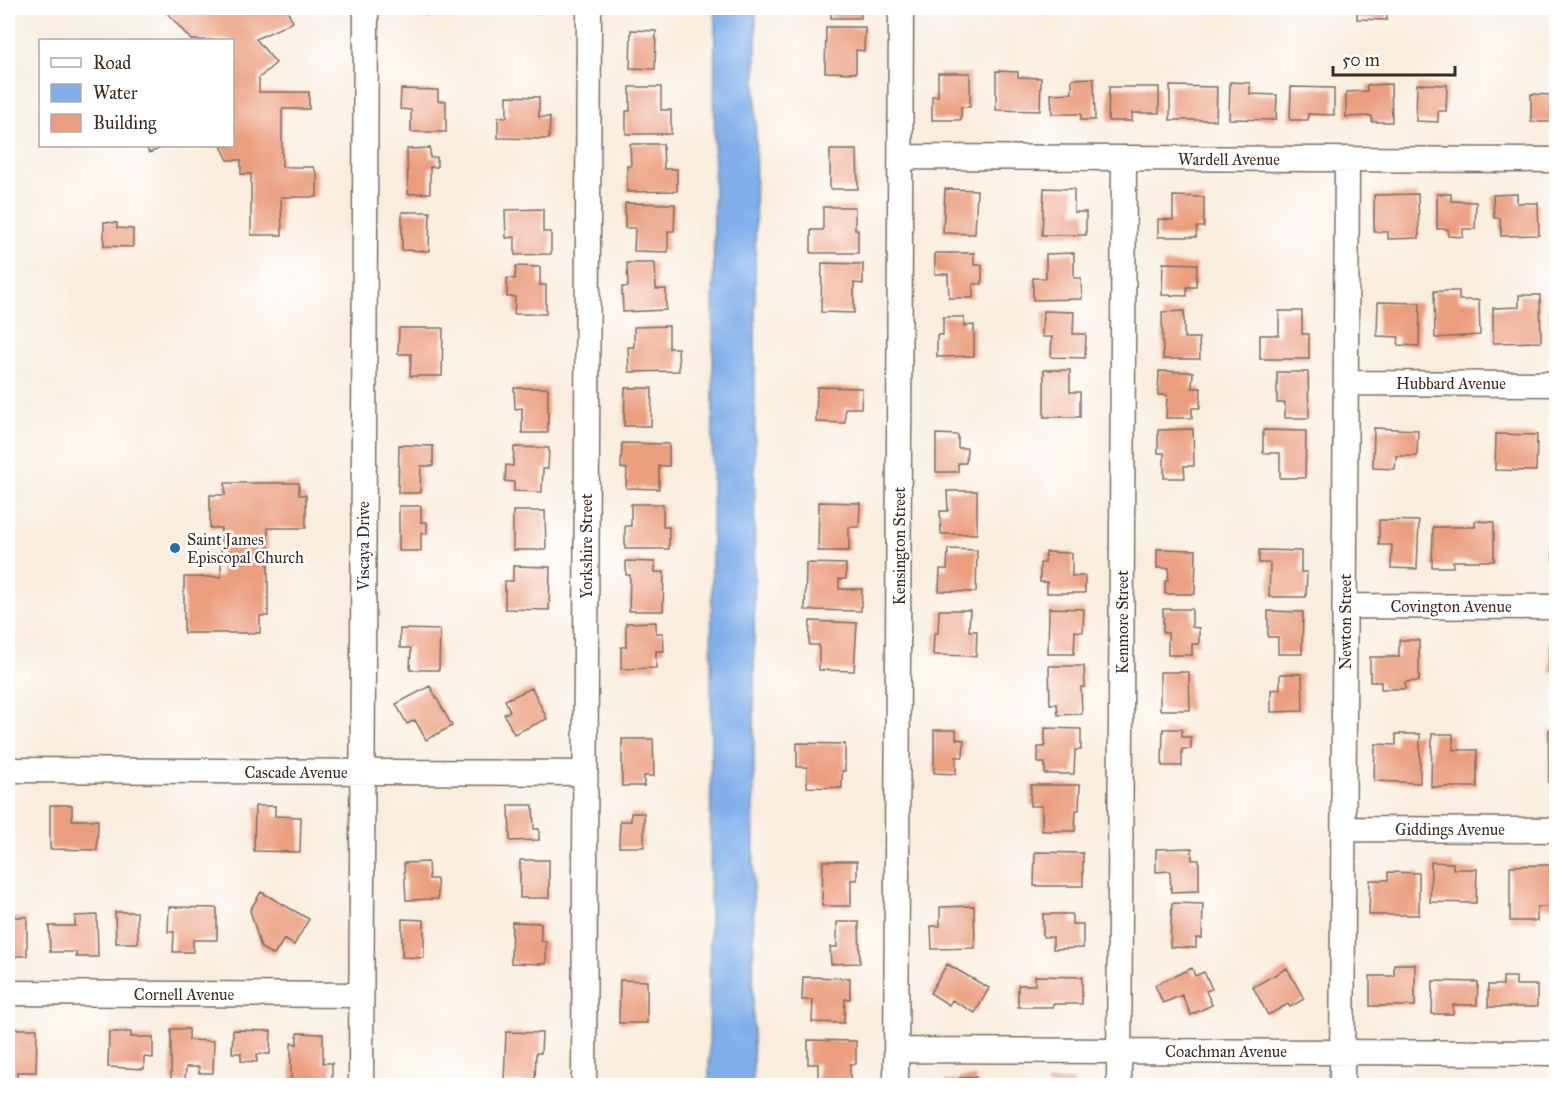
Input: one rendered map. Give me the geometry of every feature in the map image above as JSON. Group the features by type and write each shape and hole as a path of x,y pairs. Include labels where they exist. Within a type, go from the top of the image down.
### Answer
{"street":[{"name":"Viscaya Drive","path":"361,1086 366,8"},
{"name":"Yorkshire Street","path":"584,1086 589,8"},
{"name":"Kensington Street","path":"896,1086 901,8"},
{"name":"Wardell Avenue","path":"901,157 1557,160"},
{"name":"Kenmore Street","path":"1119,1086 1124,158"},
{"name":"Newton Street","path":"1342,1086 1347,159"},
{"name":"Hubbard Avenue","path":"1346,382 1557,384"},
{"name":"Covington Avenue","path":"1345,606 1557,606"},
{"name":"Cascade Avenue","path":"8,770 585,773"},
{"name":"Giddings Avenue","path":"1344,829 1557,830"},
{"name":"Cornell Avenue","path":"8,993 361,995"},
{"name":"Coachman Avenue","path":"896,1050 1557,1053"}],"water":[{"path":"715,8 756,8 753,1086 709,1085"}],"building":[{"path":"163,8 286,8 293,22 256,39 276,63 259,78 259,92 309,92 309,109 282,109 282,167 313,167 317,174 317,197 281,197 282,235 251,235 251,174 241,174 241,160 228,160 222,147 234,147 234,39 190,39"},
{"path":"413,8 432,8 427,15"},
{"path":"511,8 543,8 542,11 511,10"},
{"path":"831,8 861,8 861,18 831,18"},
{"path":"1357,8 1387,8 1387,20 1357,19"},
{"path":"1467,8 1508,8 1508,10 1467,11"},
{"path":"826,27 865,27 864,51 856,50 856,73 825,72"},
{"path":"631,30 656,31 655,69 630,68"},
{"path":"996,71 1018,72 1018,77 1041,78 1040,111 996,110"},
{"path":"938,73 970,73 970,107 961,107 961,120 932,120 932,96 938,96"},
{"path":"1094,78 1095,120 1081,120 1081,114 1052,114 1051,94 1072,93 1072,79"},
{"path":"1230,82 1250,83 1250,94 1277,95 1276,120 1229,119"},
{"path":"1391,84 1392,122 1372,122 1372,116 1346,117 1346,92 1367,91 1367,85"},
{"path":"1417,84 1447,85 1446,111 1438,111 1438,122 1416,121"},
{"path":"1170,86 1217,87 1216,120 1170,120"},
{"path":"630,87 661,87 661,110 671,110 671,134 626,134 626,111 630,111"},
{"path":"1109,87 1159,87 1159,113 1132,113 1132,121 1108,121"},
{"path":"1291,87 1334,88 1334,115 1308,114 1308,120 1290,120"},
{"path":"1553,88 1556,88 1556,122 1531,122 1531,94 1553,95"},
{"path":"401,89 438,90 438,101 446,101 446,132 411,132 411,110 400,109"},
{"path":"507,96 539,97 539,117 550,117 549,139 498,138 498,117 507,117"},
{"path":"630,144 663,144 664,169 677,169 677,191 627,192 627,166 631,166"},
{"path":"146,147 164,147 149,153"},
{"path":"430,148 430,158 437,157 437,167 430,167 430,193 408,194 407,149"},
{"path":"830,150 857,150 858,189 830,189"},
{"path":"1044,188 1074,189 1074,212 1086,212 1086,235 1042,235"},
{"path":"945,189 977,190 975,234 943,233"},
{"path":"1418,194 1419,238 1388,239 1388,232 1374,232 1374,195"},
{"path":"1437,194 1451,194 1451,201 1476,202 1475,229 1463,229 1463,237 1448,236 1448,229 1437,229"},
{"path":"1517,194 1517,203 1538,203 1539,235 1501,236 1500,218 1494,218 1493,195"},
{"path":"1173,196 1204,197 1204,227 1197,227 1196,237 1158,237 1158,219 1173,220"},
{"path":"625,203 675,204 674,231 668,231 668,252 634,251 635,228 625,228"},
{"path":"823,207 855,207 858,253 811,253 811,230 823,230"},
{"path":"543,209 543,232 551,232 551,254 515,255 515,237 506,238 505,210"},
{"path":"402,212 430,212 429,251 402,250"},
{"path":"104,222 117,223 117,228 133,229 133,247 104,246"},
{"path":"935,253 974,253 974,265 982,265 982,284 973,284 973,298 949,298 948,274 935,274"},
{"path":"1074,253 1074,278 1081,278 1082,299 1033,300 1033,278 1046,278 1046,254"},
{"path":"627,263 655,263 656,289 666,289 666,310 623,312 622,287 628,287"},
{"path":"822,263 863,264 863,284 854,283 854,313 821,312"},
{"path":"1163,263 1197,264 1196,287 1187,287 1187,296 1162,295"},
{"path":"516,266 540,267 540,285 546,285 546,314 514,314 515,297 507,297 507,278 515,279"},
{"path":"1434,291 1459,291 1459,300 1479,300 1480,335 1435,338"},
{"path":"1519,295 1540,295 1541,342 1493,343 1493,308 1519,307"},
{"path":"1378,302 1420,303 1419,346 1398,345 1399,337 1377,336"},
{"path":"1043,311 1074,312 1073,334 1086,334 1085,358 1051,357 1052,337 1042,337"},
{"path":"1184,311 1184,338 1199,338 1200,359 1163,359 1162,312"},
{"path":"1279,311 1302,311 1302,334 1309,334 1309,359 1260,359 1260,335 1279,335"},
{"path":"1556,312 1556,336 1552,336 1551,313"},
{"path":"943,317 964,317 964,326 974,325 974,356 937,357 937,335 943,335"},
{"path":"669,326 669,348 678,348 679,371 629,372 628,347 634,347 634,327"},
{"path":"399,328 443,328 442,376 410,376 411,354 398,354"},
{"path":"1044,370 1070,370 1070,392 1080,392 1080,417 1044,417"},
{"path":"1159,371 1193,372 1192,388 1201,388 1200,408 1192,408 1192,418 1166,418 1167,395 1158,395"},
{"path":"1277,372 1308,372 1309,418 1285,418 1285,403 1277,403"},
{"path":"817,387 862,388 861,408 845,408 845,423 816,422"},
{"path":"514,388 548,388 548,433 522,433 522,408 515,409"},
{"path":"625,388 652,388 651,426 624,426"},
{"path":"1374,428 1418,430 1417,456 1396,456 1395,469 1373,468"},
{"path":"1193,429 1194,466 1184,466 1185,478 1164,478 1164,453 1158,453 1158,430"},
{"path":"1263,430 1306,431 1305,478 1280,478 1280,453 1263,453"},
{"path":"936,434 958,435 958,448 967,448 966,463 958,463 958,472 936,472"},
{"path":"1496,434 1537,435 1536,471 1495,470"},
{"path":"622,443 669,444 669,466 659,466 659,489 626,488 627,469 621,468"},
{"path":"399,445 433,446 433,466 421,466 420,493 398,493"},
{"path":"514,447 549,448 548,469 543,469 542,492 514,491 514,482 505,481 506,465 513,466"},
{"path":"225,483 299,483 299,495 306,495 306,528 268,528 268,616 260,616 260,633 184,633 184,577 221,577 221,528 210,528 210,495 225,495"},
{"path":"947,491 977,491 977,534 941,534 940,511 948,511"},
{"path":"819,502 860,503 859,527 849,527 849,551 818,551"},
{"path":"631,504 663,504 663,527 669,527 669,549 625,549 625,526 631,526"},
{"path":"399,506 421,506 421,522 427,522 427,534 421,533 421,551 399,551"},
{"path":"513,511 545,511 546,550 513,550"},
{"path":"1379,520 1419,521 1417,569 1391,568 1392,545 1379,545"},
{"path":"1475,521 1494,522 1494,561 1453,561 1453,567 1432,567 1433,527 1475,527"},
{"path":"1552,530 1556,530 1556,562 1553,562"},
{"path":"948,549 977,550 976,592 939,591 940,569 947,569"},
{"path":"1157,549 1196,550 1195,594 1165,594 1165,581 1168,581 1169,568 1157,568"},
{"path":"1259,550 1301,551 1301,572 1307,572 1306,597 1269,597 1270,563 1259,563"},
{"path":"1046,552 1072,553 1072,576 1085,576 1085,593 1047,593 1047,582 1040,582 1040,563 1045,563"},
{"path":"626,561 655,562 655,572 664,572 663,611 629,611 630,575 626,575"},
{"path":"806,563 846,564 846,579 839,579 839,589 862,589 861,611 805,610"},
{"path":"513,566 550,567 549,610 505,609 505,581 513,581"},
{"path":"1049,608 1084,609 1083,632 1075,631 1074,654 1048,654"},
{"path":"1163,609 1192,609 1192,627 1199,628 1199,644 1192,644 1192,655 1168,655 1168,633 1163,633"},
{"path":"939,610 970,610 969,631 977,631 976,656 933,655 934,633 938,633"},
{"path":"1268,611 1303,612 1302,654 1278,654 1278,637 1268,637"},
{"path":"810,621 857,623 854,671 819,670 819,645 809,645"},
{"path":"656,622 656,633 663,633 664,651 656,651 656,668 621,669 621,647 626,647 626,623"},
{"path":"400,629 440,630 439,670 410,670 411,648 400,648"},
{"path":"1399,640 1419,640 1419,681 1405,682 1405,689 1381,689 1381,682 1370,682 1370,657 1399,657"},
{"path":"1550,643 1556,643 1556,673 1550,673"},
{"path":"1049,666 1084,666 1085,687 1081,687 1082,714 1058,715 1057,704 1050,704"},
{"path":"1160,672 1189,672 1190,710 1160,710"},
{"path":"1280,674 1302,674 1303,711 1271,712 1271,690 1280,689"},
{"path":"430,686 452,726 426,740 415,720 407,724 396,704"},
{"path":"532,688 547,719 514,734 504,714 510,711 505,700"},
{"path":"1045,728 1081,729 1081,750 1075,750 1074,774 1045,774 1045,763 1038,763 1038,747 1045,747"},
{"path":"1163,729 1182,729 1182,737 1191,737 1191,749 1182,749 1182,766 1162,766"},
{"path":"934,730 956,730 956,739 964,740 963,757 956,757 956,774 934,773"},
{"path":"1549,730 1556,730 1556,783 1549,783"},
{"path":"1396,734 1420,734 1420,783 1374,781 1375,744 1396,745"},
{"path":"1432,734 1453,734 1453,750 1477,750 1477,787 1431,787"},
{"path":"622,739 653,739 654,776 644,776 644,786 622,786"},
{"path":"797,743 845,744 845,771 842,771 842,788 807,787 807,767 797,767"},
{"path":"1031,785 1080,785 1075,831 1042,831 1042,806 1030,806"},
{"path":"50,805 72,805 72,820 98,820 97,850 50,849"},
{"path":"509,805 533,805 534,829 539,829 539,840 510,841"},
{"path":"255,806 275,806 275,816 301,817 300,852 254,851"},
{"path":"631,813 644,813 644,847 619,847 620,821 631,821"},
{"path":"1192,848 1192,860 1199,860 1199,891 1171,892 1170,871 1156,872 1156,849"},
{"path":"1035,852 1083,853 1083,886 1034,886"},
{"path":"520,860 549,860 549,898 520,898"},
{"path":"823,861 857,861 857,880 851,880 851,906 822,906"},
{"path":"428,862 429,879 437,879 438,899 406,900 404,863"},
{"path":"1431,862 1453,863 1453,869 1477,869 1476,903 1430,902"},
{"path":"1556,865 1556,907 1537,907 1537,921 1510,921 1510,866"},
{"path":"1388,872 1419,873 1419,915 1369,915 1370,880 1388,880"},
{"path":"261,892 309,919 294,945 284,939 274,955 261,948 250,910"},
{"path":"1172,903 1203,904 1202,938 1196,938 1196,948 1170,947"},
{"path":"974,906 975,948 932,949 931,926 940,926 940,907"},
{"path":"169,907 217,908 217,940 193,940 193,952 173,952 174,932 168,932"},
{"path":"115,912 137,912 138,943 116,943"},
{"path":"1043,914 1072,914 1072,924 1083,924 1083,948 1053,949 1053,937 1043,937"},
{"path":"97,915 98,957 76,957 76,952 50,952 49,926 75,926 75,916"},
{"path":"8,917 27,917 27,956 8,956"},
{"path":"402,919 424,920 424,958 402,957"},
{"path":"512,922 541,923 541,941 546,942 546,964 511,963"},
{"path":"837,922 859,922 860,963 831,964 830,947 837,947"},
{"path":"947,964 989,988 975,1013 952,1000 949,1005 930,993"},
{"path":"1394,964 1415,964 1415,1006 1370,1006 1370,976 1394,976"},
{"path":"1192,968 1195,976 1204,972 1212,989 1206,991 1212,1005 1191,1015 1182,995 1163,1003 1155,985"},
{"path":"1287,968 1304,999 1290,1007 1288,1004 1268,1015 1253,987"},
{"path":"1035,976 1082,977 1082,1004 1018,1007 1018,985 1035,985"},
{"path":"803,977 850,978 850,999 845,999 844,1023 812,1022 813,1000 802,1000"},
{"path":"1503,977 1516,977 1516,985 1537,985 1537,1007 1488,1007 1488,985 1503,985"},
{"path":"620,980 647,981 647,1023 619,1023"},
{"path":"1433,981 1478,982 1477,1005 1453,1005 1453,1014 1432,1014"},
{"path":"12,1029 37,1029 36,1072 17,1072 17,1080 8,1080 8,1042 11,1042"},
{"path":"171,1029 189,1029 189,1040 214,1041 213,1073 199,1073 199,1067 186,1067 185,1082 171,1082"},
{"path":"233,1030 271,1031 270,1054 257,1054 257,1062 241,1061 241,1053 232,1053"},
{"path":"109,1032 131,1032 131,1037 153,1037 153,1058 144,1057 144,1069 108,1067"},
{"path":"506,1032 542,1033 541,1053 536,1053 535,1083 504,1082"},
{"path":"297,1033 323,1034 323,1063 332,1063 332,1082 291,1082 291,1043 297,1044"},
{"path":"808,1040 856,1041 856,1064 850,1064 850,1086 818,1086 818,1064 808,1064"},
{"path":"976,1077 976,1086 945,1086 945,1081"},
{"path":"1047,1081 1074,1081 1074,1086 1047,1086"}],"place":[{"name":"Saint James Episcopal Church","path":"175,548"}]}
